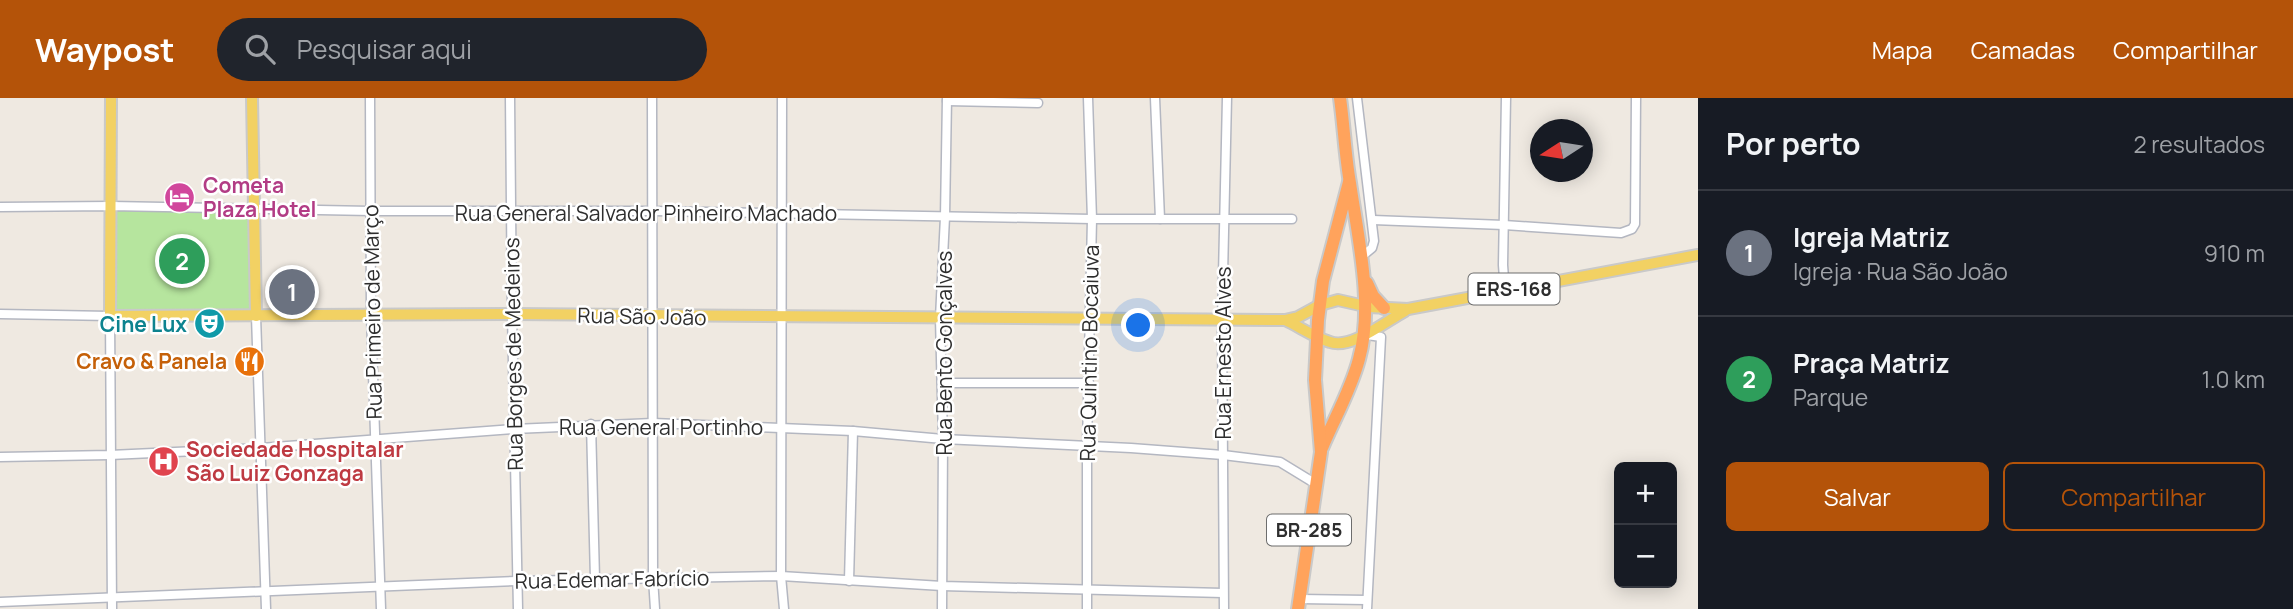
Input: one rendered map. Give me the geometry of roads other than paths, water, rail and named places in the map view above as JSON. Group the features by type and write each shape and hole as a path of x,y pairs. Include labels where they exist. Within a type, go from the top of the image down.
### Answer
{"highway":[{"name":"BR-285","path":"1321,452 1351,384 1364,335 1365,278 1349,182 1340,98"},
{"name":"BR-285","path":"1299,604 1321,452 1315,380 1316,336 1323,281 1349,182"},
{"path":"1365,278 1373,296 1384,308"}],"main road":[{"path":"110,316 111,98"},
{"path":"252,98 256,316"},
{"name":"ERS-168","path":"1364,306 1408,309 1698,255"},
{"path":"1320,305 1343,300 1364,306"},
{"name":"Rua São João","path":"110,316 512,314 1285,320 1303,315 1320,305"},
{"name":"ERS-168","path":"1364,335 1408,309"},
{"name":"Rua São João","path":"1285,320 1316,336"},
{"path":"1316,336 1339,344 1364,335"}],"street":[{"name":"Rua Primeiro de Março","path":"370,98 371,315 381,609"},
{"name":"Rua Borges de Medeiros","path":"510,98 518,609"},
{"path":"652,98 655,609"},
{"path":"782,98 784,609"},
{"name":"Rua Quintino Bocaiuva","path":"1087,609 1092,219 1088,98"},
{"path":"1155,98 1160,219"},
{"name":"Rua Ernesto Alves","path":"1224,609 1222,320 1227,98"},
{"path":"1357,98 1374,241 1372,248 1362,257"},
{"path":"1505,291 1503,265 1506,98"},
{"path":"1373,220 1621,233 1632,229 1635,224 1636,98"},
{"path":"947,99 1038,103"},
{"name":"Rua Bento Gonçalves","path":"942,609 943,439 940,318 947,99"},
{"name":"Rua General Salvador Pinheiro Machado","path":"0,207 1292,219"},
{"name":"Rua São João","path":"0,314 110,316"},
{"path":"110,316 111,609"},
{"path":"256,316 266,609"},
{"path":"1299,604 1321,598 1367,604 1381,337 1364,335"},
{"path":"942,383 1089,383"},
{"path":"591,424 595,579"},
{"name":"Rua General Portinho","path":"0,457 261,448 591,424 653,424 782,427 1223,455 1280,462 1316,484"},
{"path":"849,580 853,431"},
{"name":"Rua Edemar Fabrício","path":"0,601 517,581 782,576 942,586 1223,593"}],"place":[{"name":"Cometa Plaza Hotel","path":"180,197"},
{"name":"Praça Matriz","path":"182,261"},
{"name":"Igreja Matriz","path":"292,292"},
{"name":"Cine Lux","path":"210,324"},
{"name":"Cravo & Panela","path":"250,361"},
{"name":"Sociedade Hospitalar São Luiz Gonzaga","path":"163,461"}]}
